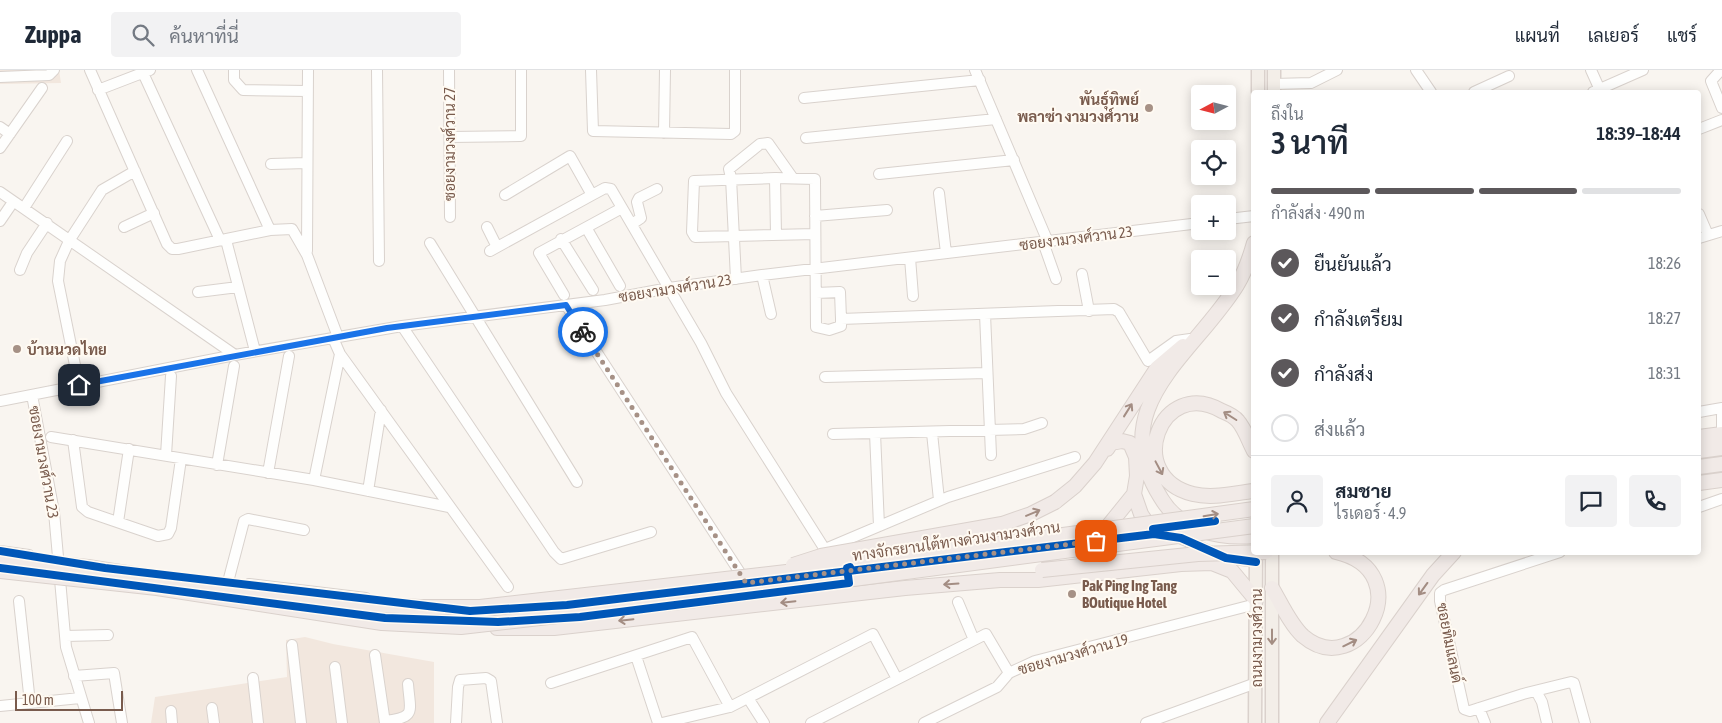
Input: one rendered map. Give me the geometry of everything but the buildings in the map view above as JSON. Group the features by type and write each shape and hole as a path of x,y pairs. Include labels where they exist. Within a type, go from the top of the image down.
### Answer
{"highway":[{"path":"1251,250 1238,283 1150,400 1143,424 1142,454 1151,482 1165,506 1177,518 1191,528 1222,536 1251,536"},
{"path":"1096,463 1136,397 1157,368 1190,339 1220,308"},
{"path":"1251,446 1237,420 1212,404 1190,403 1172,410 1161,423 1154,440 1155,459 1161,474 1173,486 1193,494 1215,496 1251,491"},
{"path":"1701,437 1722,434"},
{"path":"764,574 821,556 1002,524 1030,514 1055,502 1076,486 1111,443 1122,441 1130,443 1136,457 1137,476 1134,494 1141,514 1154,534"},
{"path":"1701,451 1722,448"},
{"path":"1701,468 1722,464"},
{"path":"1701,483 1722,480"},
{"path":"1096,541 1134,494"},
{"path":"0,558 88,567 196,584 340,603 480,608 1056,537 1251,509"},
{"path":"461,627 688,601 1251,526"},
{"path":"0,571 157,588 382,623 461,627 554,628 905,588 972,583 1042,570 1198,554 1259,556"},
{"path":"1272,588 1294,625 1304,636 1322,646 1342,647 1362,637 1374,621 1378,600 1376,580 1367,566 1347,555"},
{"path":"1327,723 1433,575 1451,555"},
{"path":"972,583 976,578 974,558"},
{"path":"974,558 982,575 987,578 1038,580 1181,564 1212,563 1232,571 1256,602"}],"main road":[{"path":"1258,70 1258,90"},
{"path":"1274,70 1274,88"},
{"name":"ถนนงามวงศ์วาน","path":"1272,555 1272,723"},
{"name":"ถนนงามวงศ์วาน","path":"1255,723 1256,602 1259,556"}],"street":[{"path":"0,76 49,75 54,70"},
{"path":"90,70 167,244 172,248 270,230 292,229 307,254 340,354 448,507 508,587"},
{"path":"197,70 270,230"},
{"path":"234,70 234,80 243,90 308,91"},
{"path":"307,254 308,70"},
{"path":"377,70 379,261"},
{"name":"ซอยงามวงศ์วาน 27","path":"449,70 450,217"},
{"path":"450,137 521,136 521,70"},
{"path":"592,70 591,130 734,134 735,70"},
{"path":"664,132 665,70"},
{"path":"1274,88 1312,83 1337,70"},
{"path":"1416,70 1430,90"},
{"path":"1591,70 1596,90"},
{"path":"1598,90 1643,70"},
{"path":"1721,70 1711,81 1722,108"},
{"path":"98,90 146,72 223,240 255,351"},
{"path":"804,98 978,75 1046,242 1056,279"},
{"path":"1478,90 1509,76"},
{"path":"0,148 42,88"},
{"path":"806,138 996,119"},
{"path":"1701,128 1722,120"},
{"path":"0,127 10,134"},
{"path":"24,208 67,141"},
{"path":"736,279 732,237 731,178 728,169 760,144 768,143 792,177"},
{"path":"505,194 570,156 592,195"},
{"path":"879,174 1014,160"},
{"path":"271,164 307,163"},
{"path":"79,385 58,281 60,261 69,241 102,190 135,171"},
{"path":"815,234 695,237 692,232 694,181 731,178 792,177 815,179 816,327 829,330 841,326 840,292 816,293"},
{"path":"775,178 776,235"},
{"path":"487,227 494,249 605,188 611,189 701,343 726,393 839,573"},
{"path":"632,224 641,218 637,202 639,198 657,189"},
{"path":"0,192 235,355"},
{"path":"938,193 946,253"},
{"path":"0,222 13,202"},
{"path":"622,208 586,229 561,239 539,253 565,300 746,583"},
{"path":"815,216 887,210"},
{"path":"124,227 154,213"},
{"path":"1236,218 1251,216"},
{"name":"ซอยงามวงศ์วาน 23","path":"89,723 66,647 54,512 32,395 255,351 402,326 474,317 565,300 1191,223"},
{"path":"20,270 27,253 46,224"},
{"path":"586,229 620,286"},
{"path":"1703,237 1722,231"},
{"path":"561,239 593,290"},
{"path":"430,244 577,482"},
{"path":"910,258 913,296"},
{"path":"1082,274 1089,311"},
{"path":"762,275 771,314"},
{"path":"198,292 238,287"},
{"path":"841,319 1117,310 1148,361 1176,341 1190,339"},
{"path":"985,314 991,455"},
{"path":"402,326 554,552 561,559 651,532"},
{"path":"314,480 340,354"},
{"path":"268,473 288,356"},
{"path":"218,465 234,366"},
{"path":"825,377 987,373"},
{"path":"166,455 171,376"},
{"path":"0,401 32,395"},
{"path":"1701,412 1722,408"},
{"path":"368,491 381,410"},
{"path":"1722,415 1722,429"},
{"path":"833,434 990,431 1024,429 1042,423"},
{"path":"875,433 879,526"},
{"path":"932,433 939,500"},
{"path":"51,437 314,480 448,507"},
{"path":"73,440 82,506 88,512 158,536 168,534 172,528 181,459"},
{"path":"118,522 129,449"},
{"path":"825,549 939,500 1075,457"},
{"path":"1701,506 1722,499"},
{"path":"228,582 244,521 248,520 304,530"},
{"path":"0,551 114,569 470,611 567,605 974,558 1154,534 1181,538 1226,558 1259,556"},
{"name":"ซอยทิมแลนด์","path":"1479,708 1470,711 1464,709 1440,593 1551,555"},
{"path":"19,601 30,703"},
{"path":"810,723 974,640 958,602"},
{"name":"ซอยงามวงศ์วาน 19","path":"974,640 988,635 1010,673 1035,661 1256,602"},
{"path":"662,723 730,707 873,634 897,679"},
{"path":"65,636 108,635"},
{"path":"552,683 692,637 730,707"},
{"path":"292,645 301,723"},
{"path":"375,655 385,722 404,719 408,716 410,711 408,684"},
{"path":"636,656 658,723"},
{"path":"335,667 342,723"},
{"path":"74,676 114,673 122,723"},
{"path":"924,723 997,687 1010,673"},
{"path":"253,678 258,723"},
{"path":"456,723 460,680 486,678 490,681 497,723"},
{"path":"1484,723 1479,708 1573,682 1585,723"},
{"path":"1146,723 1256,683"},
{"path":"1536,691 1542,702 1547,723"},
{"path":"0,706 80,698"},
{"path":"748,698 764,723"},
{"path":"212,708 214,723"},
{"path":"171,711 172,723"}],"shaded area":[{"path":"0,70 59,70 61,83 0,84"},
{"path":"305,637 333,644 434,662 434,723 151,723 155,697 287,677 286,640"}],"cycle path":[{"path":"1153,529 1215,521"},
{"name":"ทางจักรยานใต้ทางด่วนงามวงศ์วาน","path":"0,551 105,568 470,611 567,605 1154,534 1181,538 1226,558 1256,562"},
{"name":"ทางจักรยานใต้ทางด่วนงามวงศ์วาน","path":"0,568 385,618 498,622 580,617 849,583 847,568 850,567"}],"way so far":[{"path":"583,332 746,583 1096,541"}],"place":[{"name":"พันธุ์ทิพย์ พลาซ่า งามวงศ์วาน","path":"1149,108"},
{"name":"บ้านนวดไทย","path":"17,349"},
{"name":"Pak Ping Ing Tang BOutique Hotel","path":"1072,594"}],"route":[{"path":"79,385 387,328 566,305 583,332"}]}
